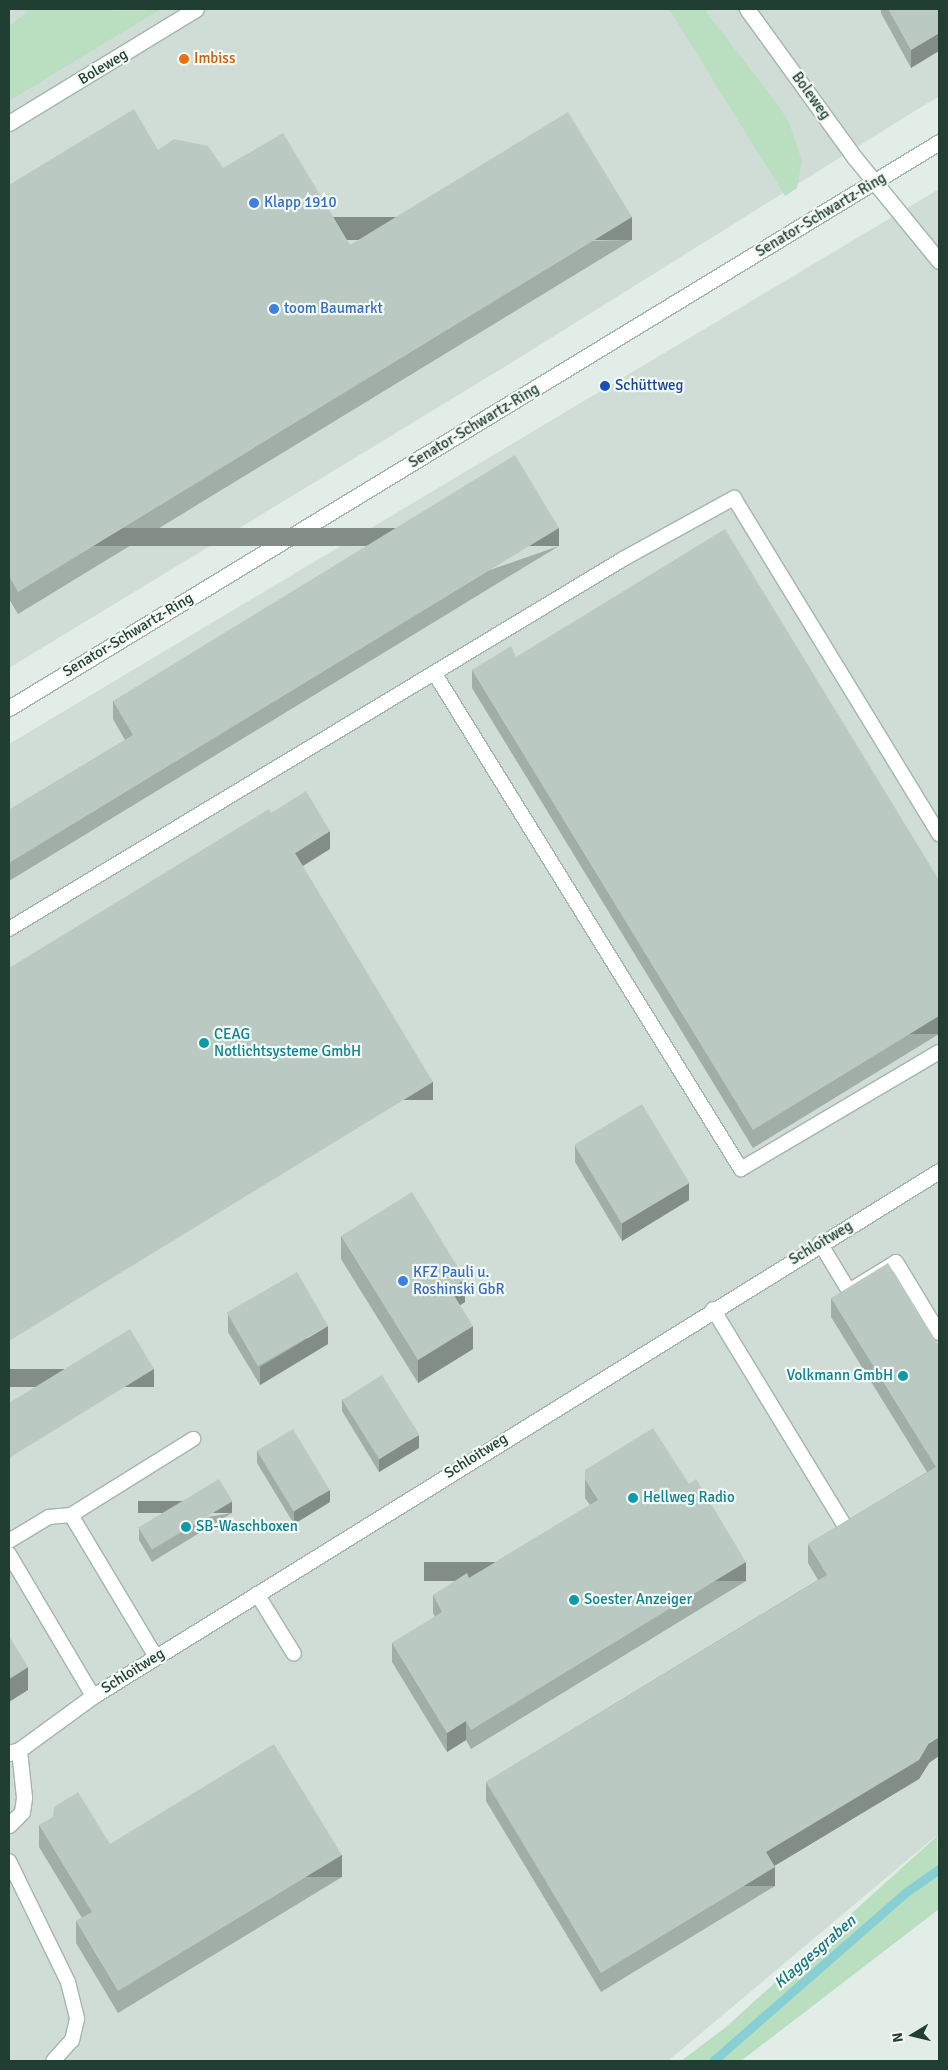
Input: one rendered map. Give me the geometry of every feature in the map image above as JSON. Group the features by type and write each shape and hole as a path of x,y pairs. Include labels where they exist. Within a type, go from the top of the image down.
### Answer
{"street":[{"name":"Boleweg","path":"9,123 196,9"},
{"name":"Boleweg","path":"747,9 876,182"},
{"name":"Senator-Schwartz-Ring","path":"9,708 939,142"},
{"path":"876,182 939,262"},
{"name":"Schloitweg","path":"9,1825 22,1812 24,1797 14,1752 93,1696 713,1309 939,1171"}],"lane":[{"path":"9,929 623,559 734,498 939,834"},
{"path":"435,674 741,1169 939,1052"},
{"path":"820,1243 849,1291 896,1262 939,1333"},
{"path":"713,1309 842,1523"},
{"path":"9,1541 49,1517 71,1515 193,1439"},
{"path":"71,1515 156,1657"},
{"path":"9,1554 93,1696"},
{"path":"257,1594 294,1654"},
{"path":"9,1862 68,1982 77,2019 72,2040 53,2061"}],"shaded area":[{"path":"9,9 939,9 939,96 506,366 9,668"},
{"path":"939,189 939,1840 936,1836 668,2061 9,2061 9,744"}],"green space":[{"path":"31,9 138,11 161,9 9,101 9,26"},
{"path":"669,9 704,9 789,122 802,161 797,188 785,196"},
{"path":"937,1836 939,1909 741,2061 681,2061 726,2027"}],"building":[{"path":"888,9 939,9 939,33 911,50"},
{"path":"134,109 158,150 174,139 208,146 223,168 283,133 350,245 568,112 632,217 18,592 9,576 9,185"},
{"path":"515,455 559,528 9,863 9,810 133,735 113,701"},
{"path":"725,529 939,880 939,1016 753,1130 472,670 511,646 516,657"},
{"name":"CEAG Notlichtsysteme GmbH","path":"306,791 330,831 295,853 433,1082 9,1341 9,968 269,809 271,813"},
{"path":"642,1104 689,1183 622,1224 574,1145"},
{"name":"KFZ Pauli u. Roshinski GbR","path":"412,1192 465,1279 450,1289 473,1326 418,1360 341,1236"},
{"path":"888,1263 939,1346 939,1737 929,1743 919,1760 766,1852 775,1867 601,1973 486,1782 827,1575 808,1544 936,1467 831,1298"},
{"path":"297,1272 328,1326 258,1366 227,1312"},
{"path":"130,1329 154,1369 9,1458 9,1403"},
{"path":"382,1375 419,1434 379,1459 342,1400"},
{"path":"653,1428 689,1484 696,1479 746,1562 471,1730 466,1721 447,1733 392,1643 442,1612 433,1595 467,1573 469,1578 598,1500 585,1479 585,1470"},
{"path":"293,1429 330,1490 294,1511 257,1451"},
{"path":"219,1479 232,1501 152,1550 138,1527"},
{"path":"9,1636 28,1667 9,1679"},
{"path":"274,1744 342,1855 118,1991 76,1921 92,1912 39,1825 53,1817 54,1807 78,1792 110,1844"}],"waterway":[{"name":"Klaggesgraben","path":"713,2061 905,1893 939,1869"}],"place":[{"name":"Imbiss","path":"184,59"},
{"name":"Klapp 1910","path":"254,203"},
{"name":"toom Baumarkt","path":"274,309"},
{"name":"Schüttweg","path":"605,386"},
{"name":"CEAG Notlichtsysteme GmbH","path":"204,1043"},
{"name":"KFZ Pauli u. Roshinski GbR","path":"403,1281"},
{"name":"Volkmann GmbH","path":"903,1376"},
{"name":"Hellweg Radio","path":"633,1498"},
{"name":"SB-Waschboxen","path":"186,1527"},
{"name":"Soester Anzeiger","path":"574,1600"}]}
